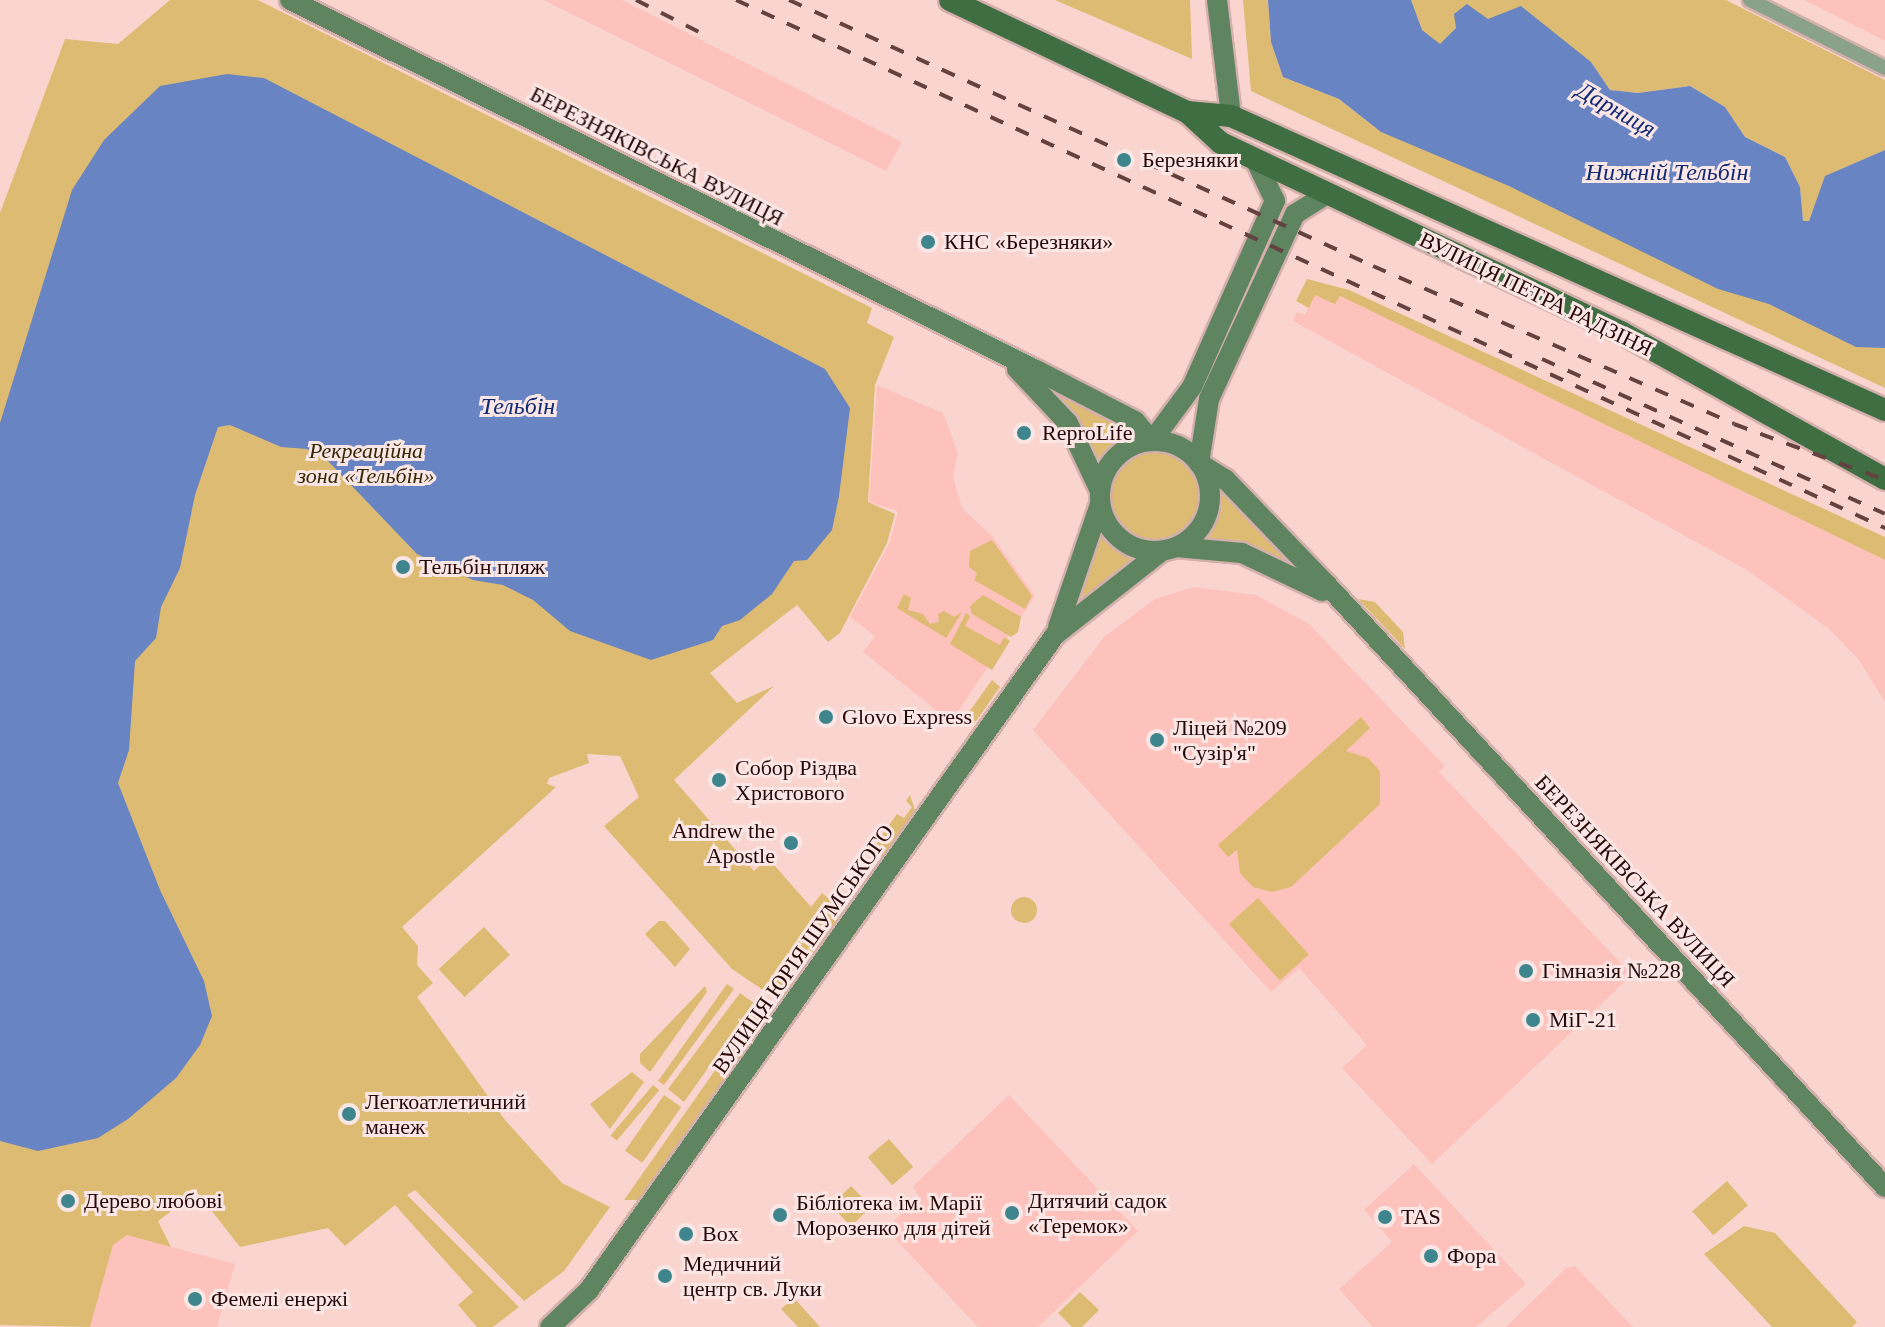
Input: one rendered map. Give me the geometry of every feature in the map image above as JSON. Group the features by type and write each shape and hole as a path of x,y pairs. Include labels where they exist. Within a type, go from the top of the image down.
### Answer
{"main road":[{"name":"ВУЛИЦЯ ПЕТРА РАДЗІНЯ","path":"950,0 1187,112 1221,143 1621,332 1885,479"},
{"name":"ВУЛИЦЯ ПЕТРА РАДЗІНЯ","path":"1187,112 1231,116 1885,410"},
{"path":"1621,332 1640,319 1636,300"}],"street":[{"name":"БЕРЕЗНЯКІВСЬКА ВУЛИЦЯ","path":"290,0 1001,357 1135,421 1152,441"},
{"path":"1217,0 1231,116"},
{"path":"1750,0 1885,68"},
{"path":"1152,441 1184,400 1275,201 1255,159"},
{"path":"1199,463 1204,418 1295,214 1327,194"},
{"name":"БЕРЕЗНЯКІВСЬКА ВУЛИЦЯ","path":"1001,357 1036,384 1068,423 1100,497"},
{"path":"1135,421 1156,419 1184,400"},
{"path":"1204,418 1208,443 1225,479"},
{"path":"1152,441 1178,446 1199,463 1209,487 1207,514 1193,536 1169,549 1138,548 1122,540 1100,497 1115,458 1135,444 1152,441"},
{"name":"БЕРЕЗНЯКІВСЬКА ВУЛИЦЯ","path":"1199,463 1225,479 1349,609 1885,1187"},
{"name":"ВУЛИЦЯ ЮРІЯ ШУМСЬКОГО","path":"550,1327 589,1290 1055,635 1100,497"},
{"name":"БЕРЕЗНЯКІВСЬКА ВУЛИЦЯ","path":"1169,549 1223,548 1254,557 1349,609"},
{"name":"ВУЛИЦЯ ЮРІЯ ШУМСЬКОГО","path":"1055,635 1169,549"},
{"name":"ВУЛИЦЯ ЮРІЯ ШУМСЬКОГО","path":"576,1327 589,1290"}],"shaded area":[{"path":"543,0 622,0 902,142 886,171"},
{"path":"1804,0 1885,0 1885,41"},
{"path":"1315,294 1340,296 1885,560 1885,702 1859,660 1829,629 1747,570 1293,321 1296,312 1305,315"},
{"path":"877,385 943,413 958,453 953,477 962,508 993,537 1035,596 951,722 863,652 875,636 850,617 890,542 898,511 869,502"},
{"path":"1194,587 1256,595 1309,624 1445,766 1439,772 1632,975 1432,1164 1342,1068 1367,1045 1299,968 1271,992 1033,730 1104,637 1155,599"},
{"name":"Дитячий садок «Теремок»","path":"1009,1095 1138,1231 1038,1327 978,1327 886,1229 919,1197 913,1186"},
{"path":"1414,1164 1526,1284 1476,1327 1373,1327 1339,1289 1392,1242 1364,1210"},
{"path":"127,1235 235,1264 217,1327 90,1327 113,1245"},
{"path":"1575,1266 1633,1327 1506,1327 1566,1268"}],"green space":[{"name":"Рекреаційна зона «Тельбін»","path":"170,0 258,0 872,308 867,323 894,337 875,385 868,502 895,514 887,543 840,633 828,642 797,605 710,673 737,703 774,686 674,780 754,871 768,858 811,907 822,893 847,914 782,1003 732,969 604,826 639,797 620,756 587,754 589,763 549,778 547,784 556,787 402,927 418,946 417,965 433,983 417,997 505,1120 562,1183 610,1207 564,1271 524,1301 415,1190 407,1195 519,1307 493,1327 477,1327 458,1305 473,1292 395,1205 345,1246 328,1228 240,1247 197,1192 158,1221 171,1247 127,1235 113,1245 90,1327 0,1325 0,213 65,39 118,44"},
{"path":"1055,0 1190,0 1192,59"},
{"path":"1243,0 1268,0 1271,42 1283,77 1339,99 1377,129 1294,0 1726,0 1885,80 1885,150 1826,176 1809,221 1803,221 1800,187 1785,157 1745,137 1725,107 1690,86 1638,93 1610,90 1591,62 1488,19 1455,14 1885,296 1885,388 1251,91"},
{"path":"1307,279 1349,290 1885,537 1885,560 1340,296 1335,304 1315,295 1309,308 1296,301"},
{"path":"1039,375 1131,430 1096,466"},
{"path":"1155,451 1172,454 1187,464 1197,479 1200,496 1197,513 1187,528 1172,538 1155,541 1138,538 1123,528 1113,513 1110,496 1113,479 1123,464 1138,454"},
{"path":"1219,483 1299,570 1262,550 1203,541 1222,507"},
{"path":"1099,533 1136,560 1083,598 1082,596"},
{"path":"992,540 1032,596 1025,609 974,580 977,573 969,567 970,551"},
{"path":"904,594 911,598 908,610 923,614 930,624 939,622 938,614 944,611 954,617 962,612 946,638 897,608"},
{"path":"983,595 1021,617 1018,632 1011,637 972,614 970,606"},
{"path":"1358,599 1375,602 1403,632 1405,649"},
{"path":"966,613 970,616 965,626 1000,645 1004,637 1010,641 992,670 950,644"},
{"path":"992,680 1000,687 977,720 969,727 961,723"},
{"path":"1361,717 1370,728 1346,751 1368,758 1380,771 1380,804 1291,887 1272,892 1253,887 1240,873 1237,850 1228,857 1218,845"},
{"path":"910,795 916,813 885,859 871,850 897,814 904,818 912,807 906,801"},
{"path":"1024,897 1033,901 1037,910 1033,919 1024,923 1015,919 1011,910 1015,901"},
{"path":"1258,898 1309,954 1280,981 1229,924"},
{"path":"659,921 665,921 690,949 675,967 645,934"},
{"path":"484,927 510,955 465,997 439,969"},
{"path":"727,984 734,989 664,1085 658,1081"},
{"path":"705,986 707,992 650,1072 640,1063 640,1054"},
{"path":"740,993 754,1003 684,1102 668,1089"},
{"path":"761,1005 768,1019 639,1200 624,1200"},
{"path":"632,1072 644,1082 610,1129 590,1104"},
{"path":"653,1085 659,1090 617,1141 611,1136"},
{"path":"664,1095 681,1107 642,1163 625,1151"},
{"path":"889,1139 913,1167 892,1185 868,1157"},
{"path":"1727,1181 1748,1205 1713,1235 1692,1211"},
{"path":"851,1186 871,1207 851,1226 831,1205"},
{"path":"1744,1226 1775,1233 1857,1322 1852,1327 1772,1327 1704,1254"},
{"path":"1080,1292 1099,1310 1082,1327 1072,1327 1058,1313"},
{"path":"794,1298 820,1327 798,1327 781,1309"}],"water":[{"name":"Нижній Тельбін","path":"1268,0 1411,0 1422,30 1440,44 1456,28 1454,14 1467,4 1488,19 1521,6 1591,62 1610,90 1638,93 1690,86 1725,107 1745,137 1785,157 1800,187 1803,221 1809,221 1825,176 1885,150 1885,348 1856,347 1769,304 1718,289 1509,186 1381,132 1339,99 1283,77 1271,42"},
{"name":"Тельбін","path":"227,74 264,78 825,369 850,408 839,496 832,530 807,560 794,561 772,594 740,620 722,626 713,640 651,660 570,631 533,600 503,585 473,580 417,554 328,461 307,449 281,447 230,425 218,427 195,495 180,568 161,607 156,638 135,661 129,750 118,783 160,890 204,981 212,1016 200,1045 176,1078 128,1119 98,1138 38,1151 0,1141 0,423 72,190 104,140 160,86"}],"railway":[{"path":"636,0 707,36"},
{"path":"736,0 1885,528"},
{"path":"789,0 1373,266 1734,424 1885,480"},
{"path":"1542,359 1885,514"}],"place":[{"name":"Березняки","path":"1124,160"},
{"name":"КНС «Березняки»","path":"928,242"},
{"name":"ReproLife","path":"1024,433"},
{"name":"Тельбін пляж","path":"403,567"},
{"name":"Glovo Express","path":"826,717"},
{"name":"Ліцей №209 \"Сузір'я\"","path":"1157,740"},
{"name":"Собор Різдва Христового","path":"719,780"},
{"name":"Andrew the Apostle","path":"791,843"},
{"name":"Гімназія №228","path":"1526,971"},
{"name":"МіГ-21","path":"1533,1020"},
{"name":"Легкоатлетичний манеж","path":"349,1114"},
{"name":"Дерево любові","path":"68,1201"},
{"name":"Дитячий садок «Теремок»","path":"1012,1213"},
{"name":"Бібліотека ім. Марії Морозенко для дітей","path":"780,1215"},
{"name":"TAS","path":"1385,1217"},
{"name":"Box","path":"686,1234"},
{"name":"Фора","path":"1431,1256"},
{"name":"Медичний центр св. Луки","path":"665,1276"},
{"name":"Фемелі енержі","path":"195,1299"}],"water label":[{"name":"Дарниця","path":"1616,110"}]}
